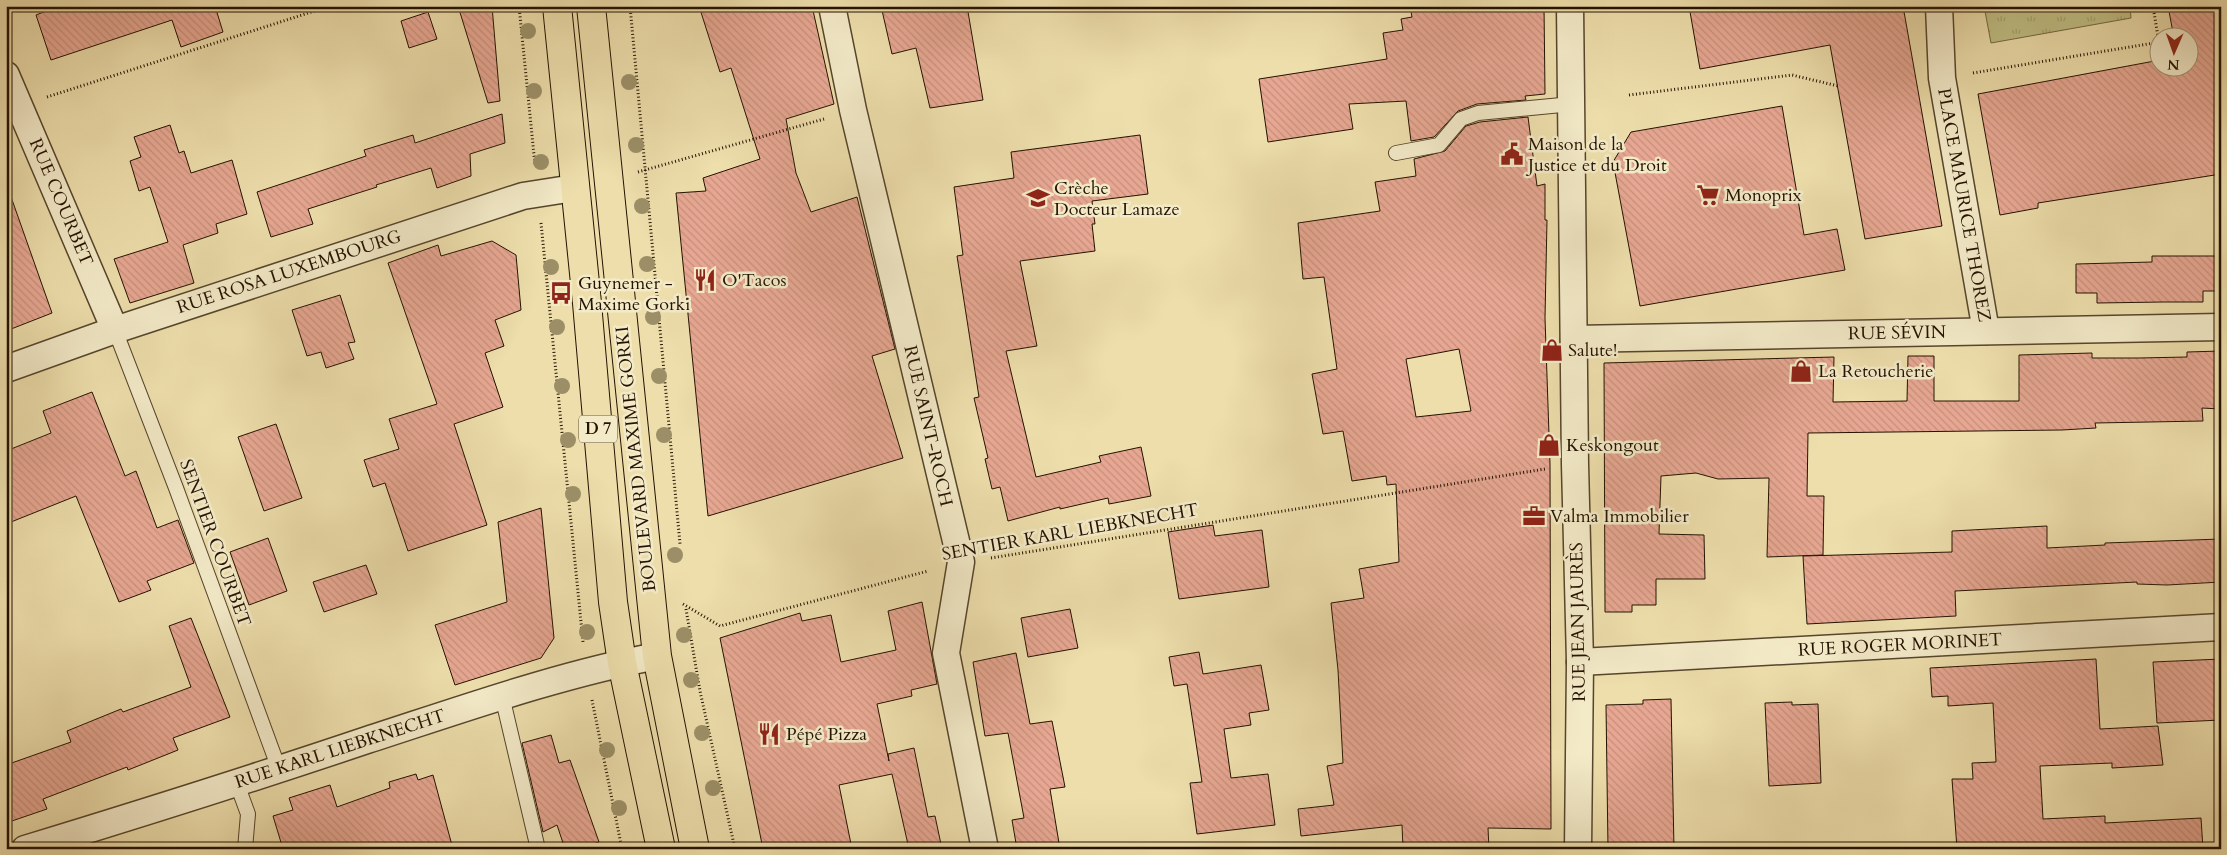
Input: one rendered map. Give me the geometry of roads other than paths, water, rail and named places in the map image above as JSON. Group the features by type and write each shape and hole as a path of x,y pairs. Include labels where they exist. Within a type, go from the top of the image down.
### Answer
{"main road":[{"name":"BOULEVARD MAXIME GORKI","path":"557,6 587,303 613,602 622,663 661,849"},
{"name":"BOULEVARD MAXIME GORKI","path":"591,6 650,600 657,656 695,849"}],"street":[{"name":"RUE SAINT-ROCH","path":"832,6 853,110 960,562 946,653 985,849"},
{"name":"RUE JEAN JAURÈS","path":"1570,6 1575,464 1580,662 1578,849"},
{"name":"PLACE MAURICE THOREZ","path":"1939,6 1942,78 1986,331"},
{"name":"RUE COURBET","path":"6,75 115,330"},
{"name":"RUE ROSA LUXEMBOURG","path":"6,368 115,330 523,196 574,188"},
{"name":"RUE SÉVIN","path":"1574,339 2221,327"},
{"name":"RUE ROGER MORINET","path":"1580,662 2221,627"},
{"name":"RUE KARL LIEBKNECHT","path":"25,849 237,784 502,696 587,671 657,656"}],"lane":[{"path":"1396,153 1439,144 1461,118 1478,113 1572,104"},
{"name":"SENTIER COURBET","path":"115,330 176,488 279,769"},
{"path":"502,696 538,849"},
{"path":"237,784 248,814 246,849"}],"place":[{"name":"Maison de la Justice et du Droit","path":"1512,154"},
{"name":"Monoprix","path":"1708,195"},
{"name":"Crèche Docteur Lamaze","path":"1038,198"},
{"name":"O'Tacos","path":"705,280"},
{"name":"Guynemer - Maxime Gorki","path":"561,293"},
{"name":"Salute!","path":"1552,350"},
{"name":"La Retoucherie","path":"1801,371"},
{"name":"Keskongout","path":"1549,445"},
{"name":"Valma Immobilier","path":"1534,516"},
{"name":"Pépé Pizza","path":"769,734"}]}
